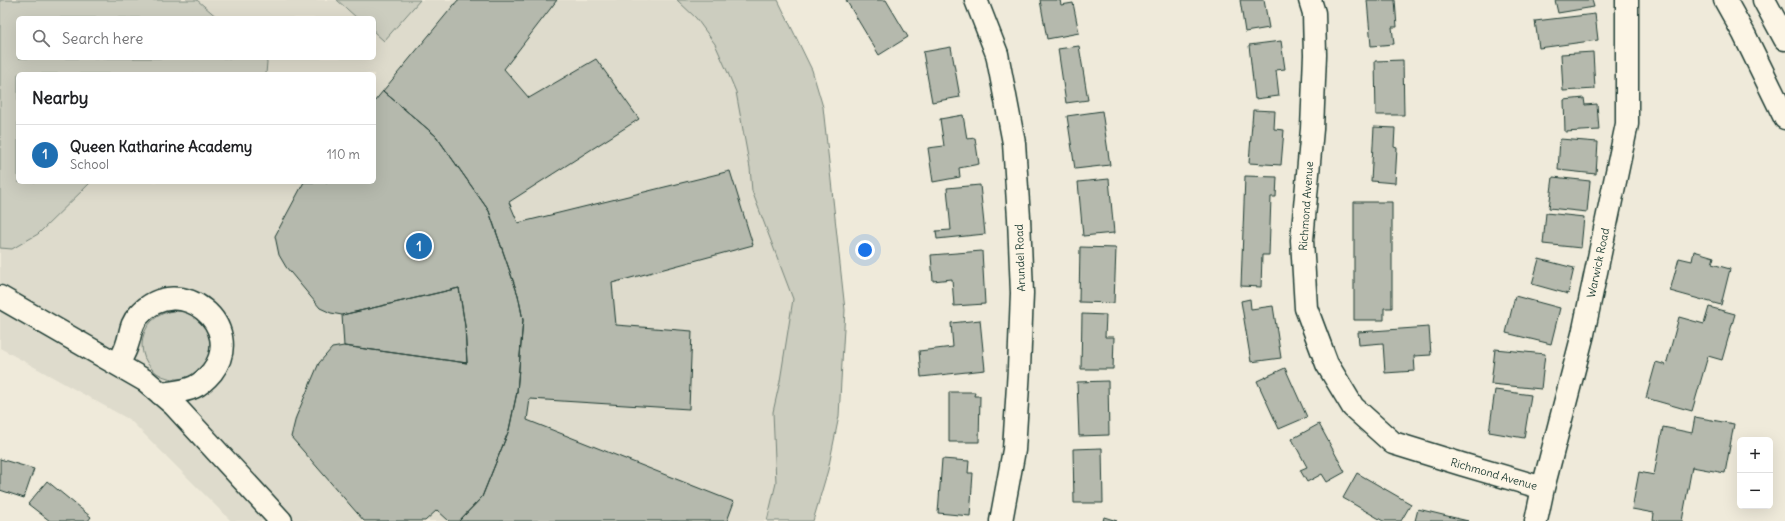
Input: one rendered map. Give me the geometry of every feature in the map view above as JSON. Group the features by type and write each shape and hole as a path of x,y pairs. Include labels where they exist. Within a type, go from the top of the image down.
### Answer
{"main road":[{"name":"Arundel Road","path":"976,0 997,54 1014,142 1019,218 1022,293 1019,369 1014,450 1001,521"},
{"name":"Richmond Avenue","path":"1310,0 1314,13 1315,55 1312,129 1302,240 1306,308 1327,364 1353,407 1394,443 1543,488"},
{"name":"Warwick Road","path":"1536,521 1543,488 1583,334 1627,124 1627,0"},
{"path":"1725,0 1744,34 1785,118"},
{"path":"1764,0 1785,39"},
{"path":"0,297 146,381 179,411 281,521"},
{"path":"118,364 127,345 130,330 138,316 149,305 164,299 180,298 195,303 207,312 216,324 220,338 220,353 216,367 206,379 194,387 161,394"}],"shaded area":[{"path":"0,0 778,0 812,70 823,107 845,310 839,416 828,470 813,521 231,521 130,420 0,348"},
{"path":"0,0 197,0 216,16 16,16 16,60 265,60 267,62 266,72 16,72 16,184 89,184 38,234 12,249 0,248"},
{"path":"337,0 420,0 384,41 376,34 376,16 355,16"},
{"path":"677,0 778,0 812,70 823,107 845,310 839,416 828,470 813,521 767,521 776,483 773,412 780,381 793,299 752,191 750,168 736,92 715,44 696,18"},
{"path":"169,311 183,311 195,317 204,326 210,338 208,358 200,369 189,377 183,379 169,379 163,377 152,369 144,358 142,352 142,338 144,332 152,321 163,313"}],"building":[{"path":"458,0 557,0 504,69 529,98 596,59 639,119 509,202 518,223 730,171 753,245 612,283 616,325 692,331 689,409 530,399 527,420 734,502 727,521 459,521 482,497 509,430 517,392 523,320 518,295 489,211 436,136 383,91"},
{"path":"846,0 886,0 908,37 879,55"},
{"path":"1040,0 1060,0 1061,5 1073,3 1079,33 1047,39"},
{"path":"1240,0 1264,0 1269,28 1245,32"},
{"path":"1367,0 1395,0 1397,27 1392,27 1394,44 1371,46"},
{"path":"1555,0 1592,0 1594,7 1558,13"},
{"path":"1595,14 1598,40 1539,48 1535,21"},
{"path":"1281,41 1285,69 1276,70 1279,96 1255,99 1249,45"},
{"path":"1079,46 1088,100 1066,103 1058,49"},
{"path":"951,47 960,97 932,102 923,52"},
{"path":"1593,52 1595,89 1563,91 1561,54"},
{"path":"1403,60 1404,115 1376,115 1375,61"},
{"path":"383,91 436,136 489,211 518,295 523,320 517,392 509,430 482,497 459,521 449,521 437,510 425,521 364,521 291,437 296,417 319,363 332,348 344,346 467,363 465,326 459,288 342,315 331,313 320,308 286,267 279,255 275,236 303,184 376,184 376,100"},
{"path":"1584,98 1585,105 1597,104 1599,130 1565,132 1564,100"},
{"path":"1253,110 1275,111 1274,129 1284,130 1281,165 1249,163"},
{"path":"1102,111 1110,165 1075,169 1067,116"},
{"path":"963,115 967,139 975,138 979,164 959,168 960,177 933,182 928,148 944,146 940,119"},
{"path":"1374,127 1395,128 1394,147 1397,148 1395,183 1371,181"},
{"path":"1560,139 1598,142 1596,174 1558,170"},
{"path":"1245,176 1277,177 1276,197 1271,197 1269,255 1262,255 1261,287 1241,286"},
{"path":"1553,177 1590,181 1587,212 1549,208"},
{"path":"1109,179 1114,233 1083,236 1078,182"},
{"path":"980,185 985,234 937,239 936,231 951,230 947,188"},
{"path":"1354,202 1392,202 1392,308 1384,308 1384,320 1354,320"},
{"path":"1546,213 1584,217 1581,248 1543,244"},
{"path":"1080,247 1116,248 1114,303 1079,302"},
{"path":"982,251 985,304 954,306 952,279 933,281 931,255"},
{"path":"1694,251 1714,257 1712,264 1730,269 1721,305 1670,291 1679,258 1692,261"},
{"path":"1539,259 1574,268 1568,294 1532,284"},
{"path":"459,288 465,326 467,363 344,346 342,315"},
{"path":"1515,296 1560,308 1551,344 1506,333"},
{"path":"1250,299 1251,309 1273,306 1281,358 1251,362 1241,301"},
{"path":"1709,307 1735,314 1722,360 1708,356 1692,411 1646,398 1656,362 1666,365 1679,317 1704,324"},
{"path":"1082,314 1106,315 1105,337 1114,337 1113,369 1081,369"},
{"path":"980,320 985,370 921,377 919,351 953,347 951,323"},
{"path":"1429,327 1431,355 1414,356 1415,371 1385,373 1383,343 1359,345 1358,332"},
{"path":"1495,349 1545,354 1541,389 1491,384"},
{"path":"1285,368 1307,417 1279,429 1257,381"},
{"path":"1108,381 1109,435 1079,436 1077,382"},
{"path":"1495,390 1531,395 1524,438 1489,432"},
{"path":"949,392 975,392 974,396 980,396 979,442 949,442"},
{"path":"1695,417 1734,424 1725,473 1692,467 1682,521 1653,521 1654,513 1632,509 1639,472 1654,475 1663,427 1692,433"},
{"path":"1319,424 1345,472 1327,482 1322,474 1307,482 1300,470 1307,467 1292,439"},
{"path":"1102,448 1103,503 1074,503 1073,449"},
{"path":"0,459 34,469 24,498 0,490"},
{"path":"942,459 969,461 968,473 973,473 970,516 938,513"},
{"path":"1357,473 1411,504 1401,521 1383,521 1343,498"},
{"path":"47,481 91,517 88,521 50,521 28,504"},
{"path":"1418,509 1468,521 1415,521"},
{"path":"1104,517 1117,521 1103,521"}],"place":[{"name":"Queen Katharine Academy","path":"419,246"}]}
